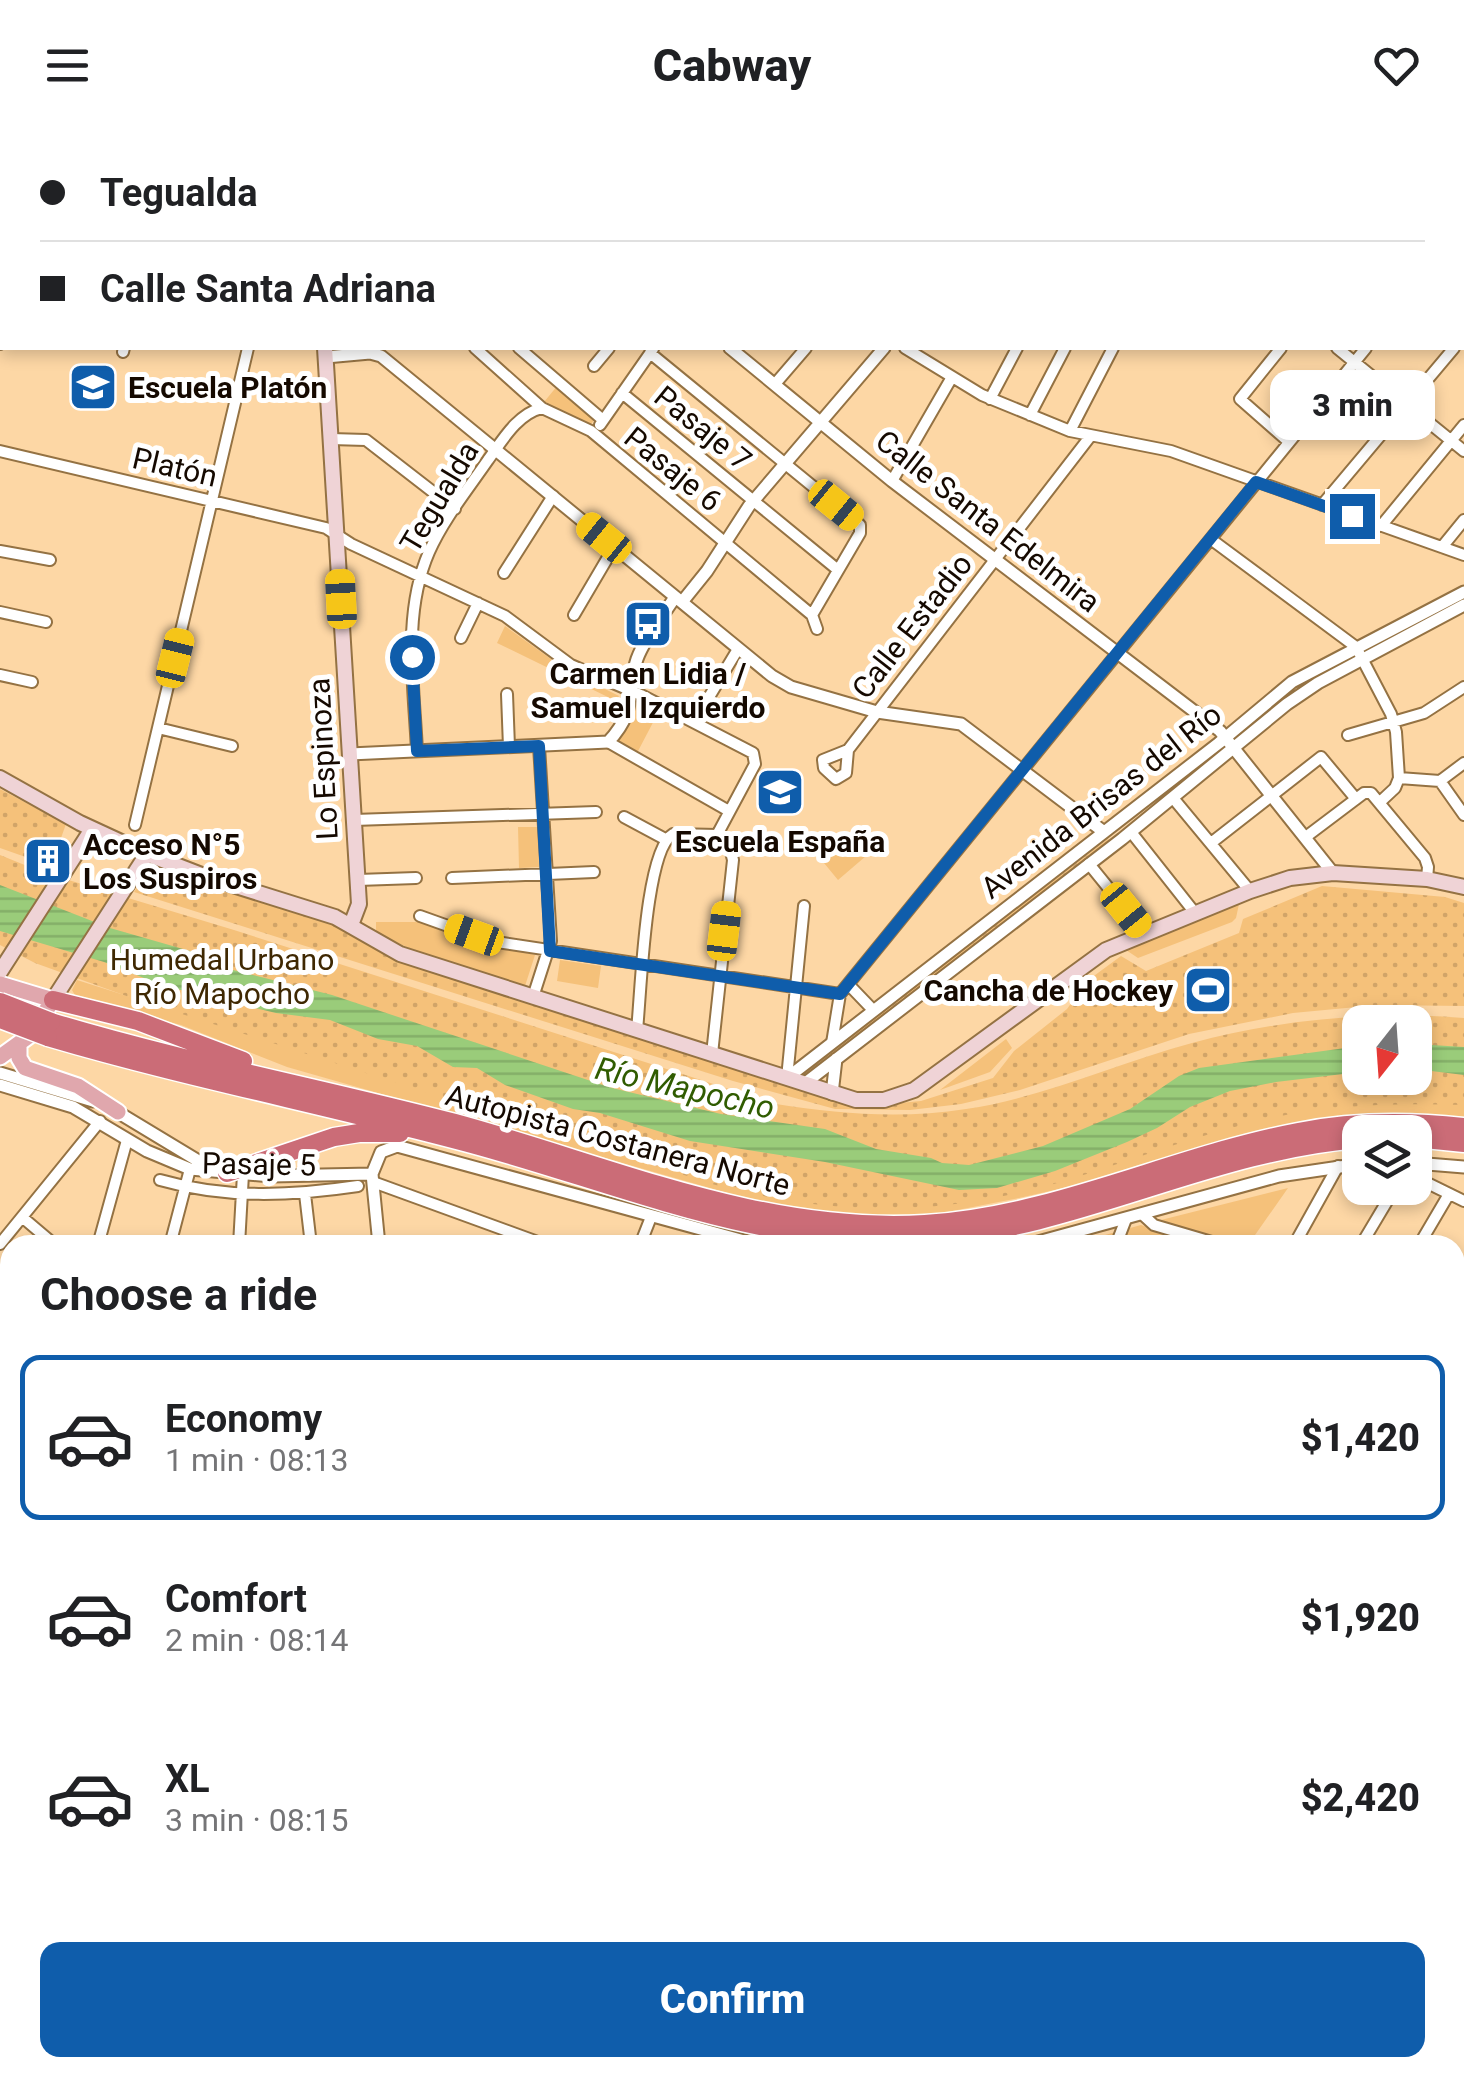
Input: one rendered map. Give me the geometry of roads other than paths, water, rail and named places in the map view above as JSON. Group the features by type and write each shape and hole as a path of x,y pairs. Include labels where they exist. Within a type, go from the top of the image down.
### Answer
{"highway":[{"path":"57,995 138,1021 304,1085"},
{"name":"Autopista Costanera Norte","path":"0,1002 78,1038 448,1138 734,1222 801,1235"},
{"name":"Autopista Costanera Norte","path":"0,1020 304,1085 476,1129 742,1207 805,1220 871,1225 946,1222 1012,1212 1304,1130 1395,1122 1464,1127"},
{"path":"231,1174 350,1133 448,1138"},
{"path":"1432,1139 1464,1142"},
{"name":"Autopista Costanera Norte","path":"971,1235 1019,1226 1260,1156 1342,1142"}],"main road":[{"name":"Lo Espinoza","path":"326,352 358,880 359,909 351,925"},
{"path":"0,778 146,854 336,917 400,954 832,1094 876,1100 914,1090 1102,953 1250,891 1290,878 1334,873 1427,879 1464,887"},
{"path":"57,995 1,975 92,828"},
{"path":"0,1057 19,1046 57,995 146,854"},
{"path":"19,1046 19,1058 26,1068 78,1086 118,1112"}],"street":[{"path":"135,826 248,350"},
{"name":"Pasaje 6","path":"477,350 542,408 591,431 812,615"},
{"path":"526,350 603,420"},
{"path":"594,366 607,350"},
{"path":"591,431 652,350 861,528 812,615 817,629"},
{"name":"Calle Santa Edelmira","path":"737,350 892,481 1226,737 1334,873"},
{"path":"775,384 804,350"},
{"path":"608,742 621,725 633,693 639,654 725,544 753,501 882,350"},
{"path":"909,350 990,398 1070,432 1162,448 1464,555"},
{"path":"990,398 1016,350"},
{"path":"1030,416 1064,350"},
{"path":"1070,432 1112,350"},
{"path":"1279,350 1240,400 1289,442"},
{"path":"1339,350 1464,451"},
{"path":"832,1043 844,989 1364,350"},
{"path":"1322,505 1452,350"},
{"path":"326,352 381,356 784,684 878,712 962,724 1104,832"},
{"path":"892,481 952,377"},
{"name":"Pasaje 7","path":"622,394 838,570"},
{"name":"Tegualda","path":"417,751 412,629 421,577 432,547 496,450 523,417 542,408"},
{"path":"1381,526 1464,426"},
{"name":"Calle Estadio","path":"848,750 1090,438"},
{"path":"331,439 366,440 456,509"},
{"name":"Platón","path":"0,451 323,527 478,603 510,619 571,666 750,751 756,757 755,764 730,811"},
{"path":"504,573 552,496"},
{"path":"1442,547 1464,520"},
{"path":"1212,540 1356,647 1364,659 1394,722 1399,778 1380,802"},
{"path":"574,615 614,547"},
{"path":"0,551 50,560"},
{"name":"Avenida Brisas del Río","path":"787,1078 1292,682 1464,592"},
{"path":"462,638 478,603"},
{"name":"Avenida Brisas del Río","path":"804,1084 1131,832 1295,698 1464,605"},
{"path":"0,612 46,622"},
{"path":"694,722 738,649"},
{"path":"0,675 32,682"},
{"path":"1348,735 1424,713 1464,687"},
{"path":"507,694 509,747"},
{"path":"158,728 232,746"},
{"path":"350,754 608,742 730,811 717,835"},
{"path":"533,997 550,951 539,746"},
{"path":"1211,844 1321,757 1360,796"},
{"path":"1399,778 1440,781 1464,763"},
{"path":"1440,781 1464,815"},
{"path":"1307,836 1371,792 1425,858 1427,879"},
{"path":"1174,798 1250,891"},
{"path":"354,820 596,812"},
{"path":"624,817 665,840"},
{"path":"1131,832 1195,913"},
{"path":"637,1030 653,868 665,840 676,834 717,835 726,840 733,856 712,1054"},
{"path":"1089,864 1145,933"},
{"path":"452,878 594,872"},
{"path":"358,880 416,878"},
{"path":"787,1078 804,906"},
{"path":"420,916 490,941 796,987 844,989 872,1010"},
{"path":"832,1094 836,1060"},
{"path":"0,1073 118,1112 190,1159 231,1174 242,1194 240,1235"},
{"path":"0,1086 54,1099 100,1121 156,1156 190,1169 373,1178 520,1235"},
{"path":"7,1235 100,1121"},
{"path":"101,1235 127,1140"},
{"path":"379,1235 373,1178 380,1152 401,1146 705,1235"},
{"path":"1432,1164 1464,1167"},
{"path":"1300,1235 1338,1166"},
{"path":"1065,1235 1278,1176 1342,1166"},
{"path":"173,1235 190,1169"},
{"name":"Pasaje 5","path":"160,1180 242,1194 305,1194 358,1186"},
{"path":"1432,1186 1464,1201"},
{"path":"305,1194 310,1235"},
{"path":"1425,1235 1449,1194"},
{"path":"1367,1235 1385,1205"},
{"path":"1142,1214 1154,1224 1190,1235"},
{"path":"22,1217 43,1235"},
{"path":"644,1235 651,1217"},
{"path":"1120,1235 1126,1219"}],"place":[{"name":"Escuela Platón","path":"93,387"},
{"name":"Carmen Lidia / Samuel Izquierdo","path":"648,624"},
{"name":"Escuela España","path":"780,792"},
{"name":"Acceso N°5 Los Suspiros","path":"48,861"},
{"name":"Cancha de Hockey","path":"1208,990"}],"park label":[{"name":"Humedal Urbano Río Mapocho","path":"222,976"}],"water label":[{"name":"Río Mapocho","path":"685,1088"}]}
